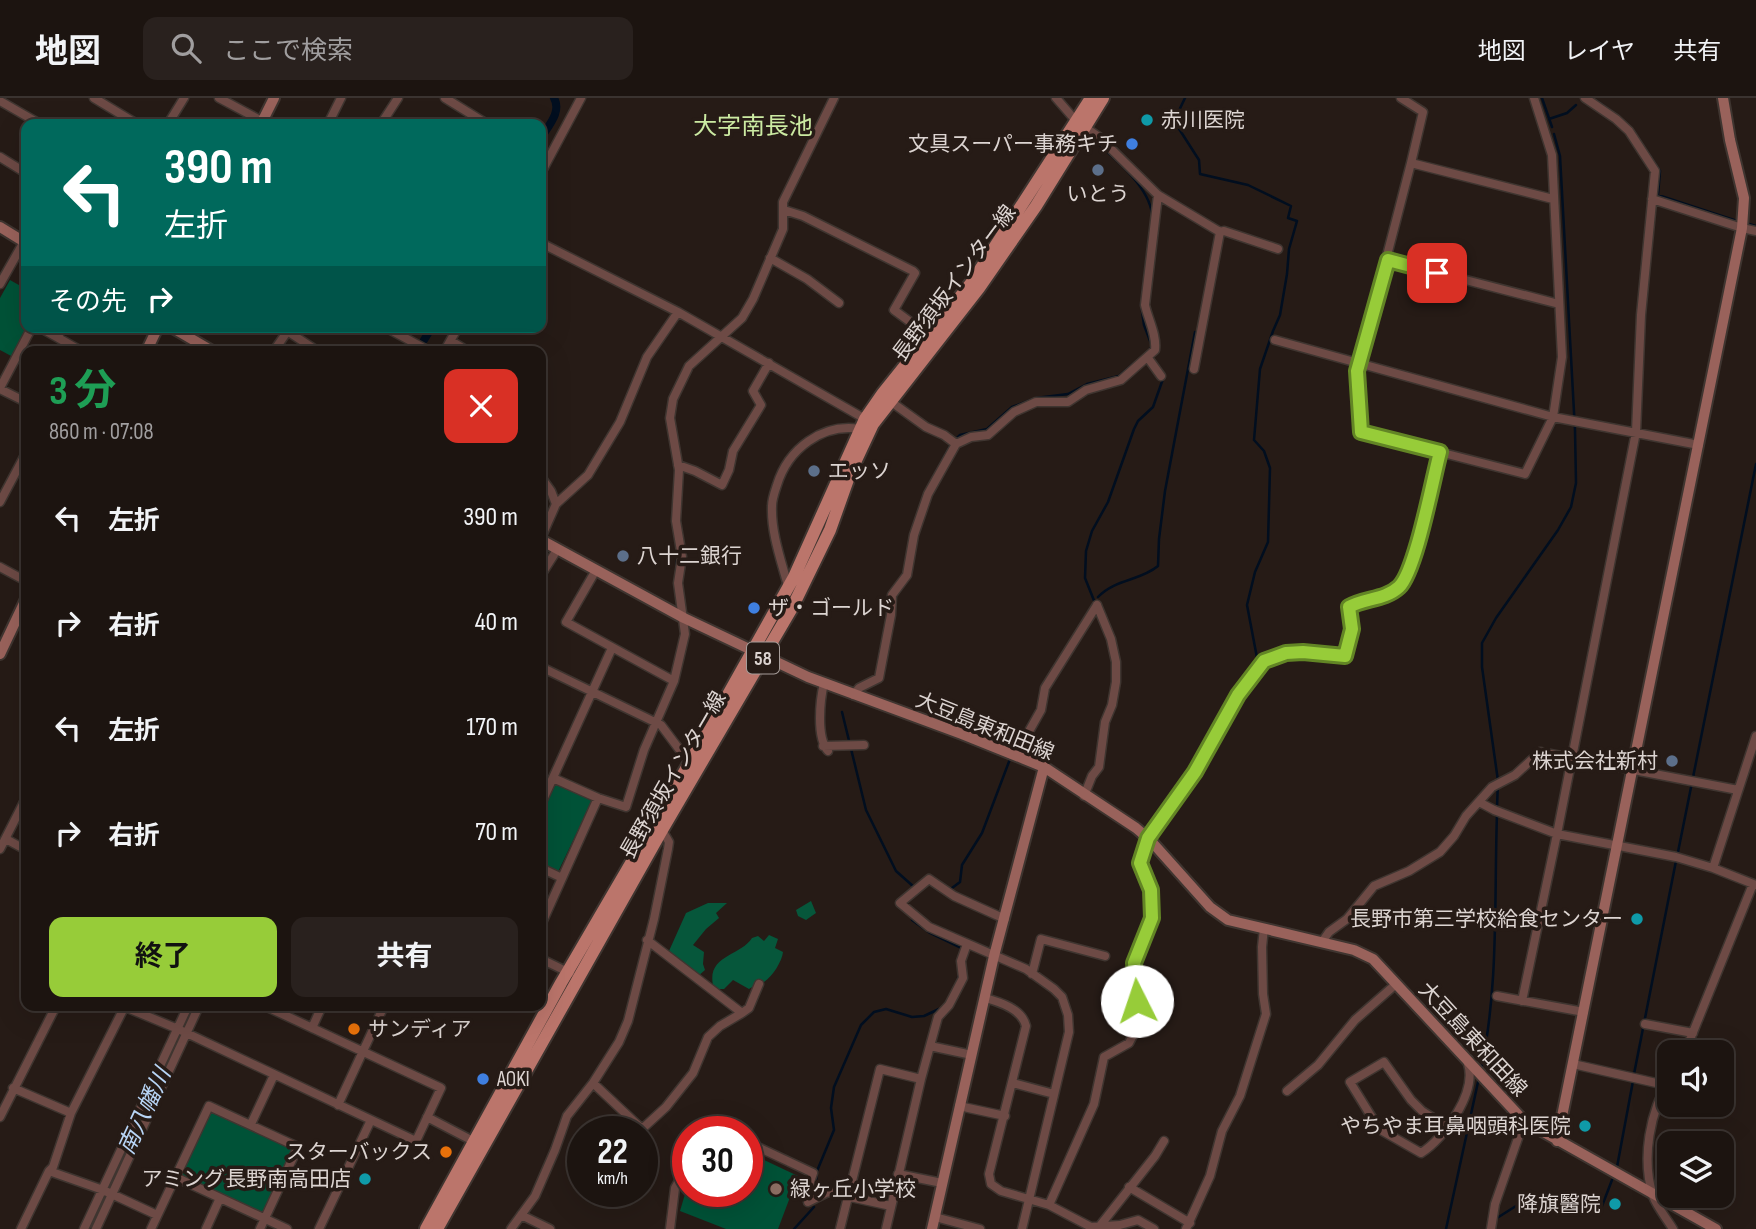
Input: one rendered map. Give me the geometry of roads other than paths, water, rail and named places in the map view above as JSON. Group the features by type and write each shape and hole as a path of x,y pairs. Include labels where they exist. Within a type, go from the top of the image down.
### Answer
{"main road":[{"name":"長野須坂インター線","path":"426,1229 568,972 693,757 808,579 830,530 866,424 890,401 979,288 1081,124 1091,98"},
{"name":"長野須坂インター線","path":"441,1227 663,830 758,653 883,393 972,282 1081,124 1103,98"}],"street":[{"path":"94,98 105,101 130,119"},
{"path":"171,119 184,98"},
{"path":"219,98 254,119"},
{"path":"263,119 274,98"},
{"path":"333,119 341,98"},
{"path":"384,119 398,98"},
{"path":"446,98 479,119"},
{"path":"546,155 581,98"},
{"path":"1056,98 1158,195 1220,232 1278,249"},
{"path":"1401,98 1423,112 1388,260 1357,371 1361,432 1525,474 1553,417 1562,356 1552,155 1534,98"},
{"path":"1522,1001 1636,432 1641,316 1655,170 1635,138 1616,119 1585,98"},
{"path":"1557,1140 1742,228 1744,198 1723,98"},
{"path":"553,778 626,807 644,750 674,681 685,634 678,583 682,549 676,522 678,465 670,418 673,399 690,366 747,310 783,229 783,202 831,99"},
{"path":"1,103 31,119"},
{"path":"0,157 21,170"},
{"path":"1411,163 1553,199"},
{"path":"853,695 859,688 879,678 891,615 892,595 907,575 914,535 928,494 956,444 971,437 988,435 1013,412 1036,402 1068,402 1086,390 1121,380 1155,350 1156,342 1145,305 1158,195"},
{"path":"1652,199 1756,231"},
{"path":"784,210 803,216 914,271 894,310 913,324"},
{"path":"0,227 21,238"},
{"path":"1194,369 1220,232"},
{"path":"546,246 678,312 769,363 866,424"},
{"path":"0,284 21,249"},
{"path":"770,258 807,279 839,303"},
{"path":"1388,260 1559,304"},
{"path":"546,527 556,503 588,475 620,422 646,357 678,312"},
{"path":"50,333 76,346"},
{"path":"58,337 60,333"},
{"path":"181,333 204,346"},
{"path":"290,333 310,346"},
{"path":"395,333 420,346"},
{"path":"448,346 455,333"},
{"path":"1275,340 1553,417 1699,445"},
{"path":"451,341 459,346"},
{"path":"21,348 0,388 21,399"},
{"path":"1148,358 1161,376"},
{"path":"678,465 722,485 733,451 761,405 753,391 769,363"},
{"path":"890,401 956,444"},
{"path":"789,586 779,556 771,503 781,473 803,443 833,429 866,424"},
{"path":"1049,1205 1094,1104 1104,1057 1129,1043 1141,1020 1134,963 1152,918 1151,890 1140,863 1148,838 1195,772 1238,695 1264,661 1286,653 1345,656 1352,629 1349,607 1378,598 1398,588 1404,581 1412,561 1440,452"},
{"path":"0,502 21,462"},
{"path":"546,484 556,503"},
{"name":"大豆島東和田線","path":"546,542 684,618 824,683 962,734 1044,768 1136,828 1210,907 1228,920 1354,950 1373,959 1524,1121 1653,1196 1716,1229"},
{"path":"546,567 557,550"},
{"path":"0,567 21,578"},
{"path":"596,570 566,622 674,681"},
{"path":"1010,754 1023,742 1041,710 1045,688 1097,605 1111,639 1116,662 1116,682 1103,732 1099,766 1084,796"},
{"path":"0,654 21,610"},
{"path":"546,793 612,648"},
{"path":"546,669 657,723 667,731 679,749 693,757"},
{"path":"824,683 820,701 825,749 864,745"},
{"path":"1713,868 1756,736"},
{"path":"1322,942 1374,886 1409,871 1440,852 1479,802 1497,784 1515,775 1540,752 1738,790"},
{"path":"980,1229 933,1223 995,956 1044,768"},
{"path":"546,914 598,798"},
{"path":"1479,802 1557,834 1676,857 1713,868 1754,885 1690,1040"},
{"path":"21,807 2,843 21,849"},
{"path":"511,1229 535,1196 567,1116 593,1083 619,1042 628,1021 658,904 669,842 663,830"},
{"path":"546,870 562,878"},
{"path":"1005,919 954,896 929,878 900,903 929,927 1032,974 1062,997 1068,1015 1069,1032 1022,1229"},
{"path":"1129,1187 1188,1226 1210,1176 1222,1131 1240,1096 1266,1014 1263,994 1264,928"},
{"path":"1032,974 1041,939 1105,956"},
{"path":"647,940 742,1013"},
{"path":"886,1229 938,1017 949,1004 963,978 961,961 967,944"},
{"path":"546,961 580,978"},
{"path":"656,1116 693,1073 708,1037 749,1008 759,984"},
{"path":"1287,1091 1318,1065 1355,1020 1396,984"},
{"path":"1497,996 1584,1012"},
{"path":"985,998 1011,1009 1025,1020 1026,1026 989,1180 1001,1191 1049,1205 1091,1227 1138,1220 1154,1229"},
{"path":"0,1117 53,1011"},
{"path":"21,1229 53,1167 71,1113 122,1011"},
{"path":"137,1011 416,1141 441,1088 276,1011"},
{"path":"84,1229 186,1011"},
{"path":"96,1229 197,1011"},
{"path":"312,1028 320,1011"},
{"path":"338,1105 382,1011"},
{"path":"1645,1024 1693,1033"},
{"path":"930,1046 972,1055"},
{"path":"1447,1127 1422,1111 1411,1100 1384,1062 1350,1082 1379,1129 1418,1152 1424,1152 1447,1127 1460,1111 1471,1072 1467,1061"},
{"path":"1573,1064 1657,1081"},
{"path":"840,1229 880,1069 921,1079"},
{"path":"251,1124 274,1075"},
{"path":"593,1083 625,1116"},
{"path":"1013,1083 1054,1094"},
{"path":"13,1088 71,1113"},
{"path":"151,1229 209,1106 298,1147 260,1229"},
{"path":"959,1106 1005,1116"},
{"path":"1657,1108 1647,1152 1653,1196 1673,1229"},
{"path":"427,1117 473,1142"},
{"path":"319,1229 371,1120"},
{"path":"1491,1229 1495,1204 1524,1121"},
{"path":"1099,1227 1164,1141"},
{"path":"763,1150 813,1173 807,1191 808,1202 828,1192 891,1206"},
{"path":"49,1171 103,1190 157,1215"},
{"path":"898,1174 942,1184"},
{"path":"175,1177 287,1229"},
{"path":"205,1229 220,1198"},
{"path":"670,1229 673,1207"},
{"path":"521,1215 550,1229"}],"waterway":[{"name":"南八幡川","path":"546,130 555,114 554,98"},
{"path":"1185,98 1174,121 1199,160 1200,174 1248,185 1291,206 1288,218 1297,221 1289,249 1280,315 1260,369 1254,440 1264,451 1270,468 1268,542 1255,572 1247,605 1258,663"},
{"path":"1542,98 1552,127"},
{"path":"1597,101 1614,113"},
{"path":"1549,119 1567,113 1576,105"},
{"path":"1634,132 1660,171 1658,195 1737,221"},
{"path":"1497,807 1498,781 1482,667 1482,643 1496,618 1558,530 1571,507 1576,483 1560,156 1554,134"},
{"path":"1093,139 1120,163 1137,183 1152,214"},
{"path":"1749,224 1756,226"},
{"path":"1142,298 1150,231"},
{"path":"1141,304 1144,325 1152,346 1149,351"},
{"path":"1098,597 1112,587 1158,566 1165,491 1195,332"},
{"name":"南八幡川","path":"424,340 428,333"},
{"path":"956,439 960,435 987,429 1012,407 1036,398 1068,394 1087,384 1119,376 1133,364"},
{"path":"1095,603 1085,578 1086,551 1092,531 1108,502 1134,429 1138,421 1153,407 1164,376"},
{"path":"926,490 951,444"},
{"path":"1678,852 1756,464"},
{"path":"912,530 917,516"},
{"path":"676,570 678,552"},
{"path":"878,663 887,618"},
{"path":"842,712 866,810 896,871 914,887"},
{"path":"952,888 960,882 962,865 982,833 1010,759"},
{"path":"1481,1069 1491,1006 1497,814"},
{"path":"1634,1074 1676,861"},
{"path":"912,920 930,933 963,949"},
{"path":"952,992 958,979 959,968"},
{"path":"811,1191 834,1130 831,1108 834,1087 861,1025 874,1012 886,1009 912,1017 924,1016 939,1009"},
{"name":"南八幡川","path":"188,1019 192,1011"},
{"name":"南八幡川","path":"112,1181 177,1042"},
{"path":"1617,1167 1633,1081"},
{"path":"1446,1229 1478,1082"},
{"path":"1497,1218 1516,1206 1564,1199 1574,1199 1599,1207 1602,1206 1612,1180"},
{"name":"南八幡川","path":"89,1229 102,1202"},
{"path":"794,1229 814,1207"}],"place":[{"name":"赤川医院","path":"1147,120"},
{"name":"文具スーパー事務キチ","path":"1132,144"},
{"name":"いとう","path":"1098,170"},
{"name":"エッソ","path":"814,471"},
{"name":"八十二銀行","path":"623,556"},
{"name":"ザ・ゴールド","path":"754,608"},
{"name":"株式会社新村","path":"1672,761"},
{"name":"長野市第三学校給食センター","path":"1637,919"},
{"name":"サンディア","path":"354,1029"},
{"name":"AOKI","path":"483,1079"},
{"name":"やちやま耳鼻咽頭科医院","path":"1585,1126"},
{"name":"スターバックス","path":"446,1152"},
{"name":"アミング長野南高田店","path":"365,1179"},
{"name":"緑ヶ丘小学校","path":"776,1189"},
{"name":"降旗醫院","path":"1615,1204"}],"district":[{"name":"大字南長池","path":"753,126"}]}
